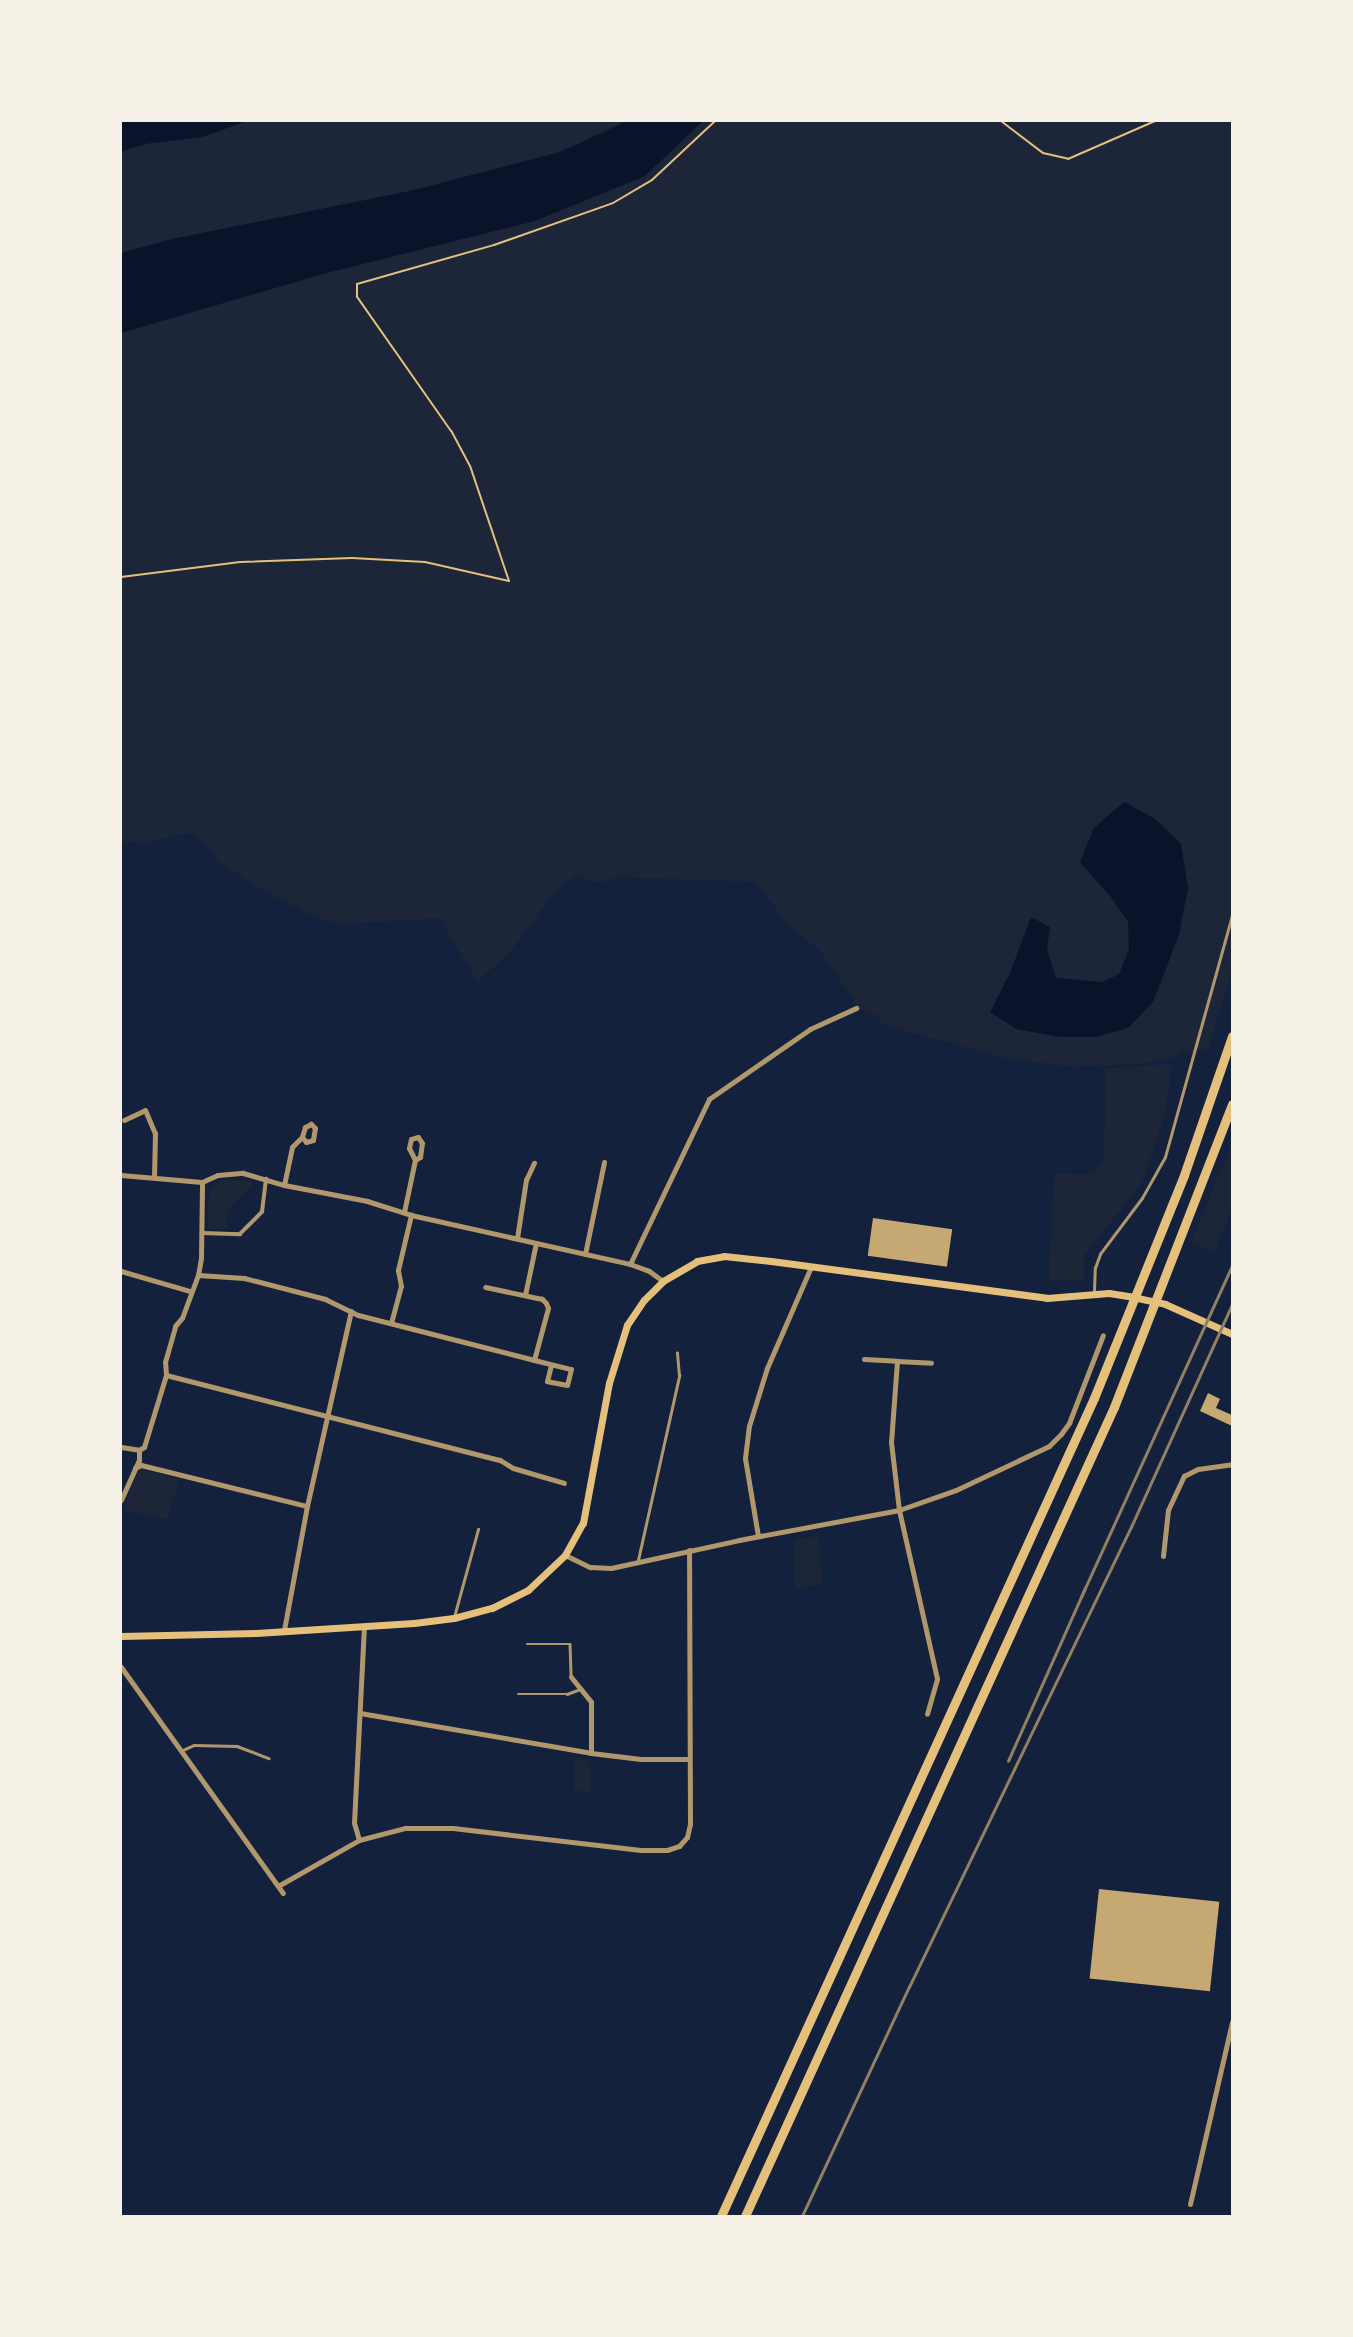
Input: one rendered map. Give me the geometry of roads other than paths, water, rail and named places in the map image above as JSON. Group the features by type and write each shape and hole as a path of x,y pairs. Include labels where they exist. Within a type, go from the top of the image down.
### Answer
{"highway":[{"path":"722,2216 1018,1569 1132,1306 1184,1175 1232,1036"},
{"path":"745,2216 1114,1407 1232,1104"}],"main road":[{"path":"121,1636 364,1626 454,1618 492,1608 519,1595 547,1575 565,1555 583,1523 590,1500 609,1383 619,1344 636,1311 663,1281 697,1261 724,1256 1047,1298 1109,1293 1165,1304 1232,1334"}],"street":[{"path":"629,1264 709,1099 810,1029 856,1007"},
{"path":"124,1119 145,1110 155,1133 154,1177"},
{"path":"284,1185 292,1147 302,1137"},
{"path":"404,1212 415,1160"},
{"path":"585,1254 604,1162"},
{"path":"517,1238 526,1180 534,1163"},
{"path":"121,1175 202,1182 230,1172 266,1179 629,1264 663,1281"},
{"path":"202,1233 240,1234 261,1212 266,1179"},
{"path":"121,1447 139,1450 144,1447 166,1375 165,1362 175,1326 182,1318 198,1275 202,1233 202,1182"},
{"path":"391,1323 401,1286 398,1270 411,1215"},
{"path":"524,1295 536,1242"},
{"path":"758,1536 746,1458 746,1440 767,1368 811,1267"},
{"path":"121,1271 190,1291"},
{"path":"198,1275 244,1278 325,1299 351,1311 391,1323 534,1360 551,1364 570,1369 566,1385 547,1381 551,1364"},
{"path":"485,1287 542,1299 548,1307 534,1360"},
{"path":"284,1630 307,1506 351,1311"},
{"path":"565,1555 590,1567 611,1568 758,1536 900,1510 956,1490 1049,1446 1069,1423 1103,1335"},
{"path":"864,1359 931,1363"},
{"path":"897,1361 891,1442 900,1510 937,1679 927,1714"},
{"path":"166,1375 500,1460 513,1468 564,1483"},
{"path":"121,1500 135,1468 139,1450"},
{"path":"1163,1556 1168,1510 1184,1476 1198,1469 1232,1464"},
{"path":"135,1468 141,1465 307,1506"},
{"path":"278,1886 359,1840 380,1833 433,1827 542,1841 667,1850 679,1846 687,1837 690,1824 690,1550"},
{"path":"359,1840 354,1823 364,1626"},
{"path":"121,1667 179,1752 283,1893"},
{"path":"571,1677 591,1702 591,1753"},
{"path":"360,1713 591,1753 641,1759 689,1759"},
{"path":"1190,2204 1232,2022"}],"lane":[{"path":"1093,1295 1095,1268 1100,1254 1142,1198 1165,1157 1232,915"},
{"path":"637,1563 679,1376 677,1353"},
{"path":"454,1618 478,1529"},
{"path":"527,1644 570,1644 571,1677"},
{"path":"518,1694 567,1694 580,1689"},
{"path":"179,1752 194,1745 237,1746 269,1758"}],"railway":[{"path":"1081,1597 1232,1266"},
{"path":"802,2216 909,1987 1131,1527 1232,1304"},
{"path":"1008,1761 1085,1588"}]}
